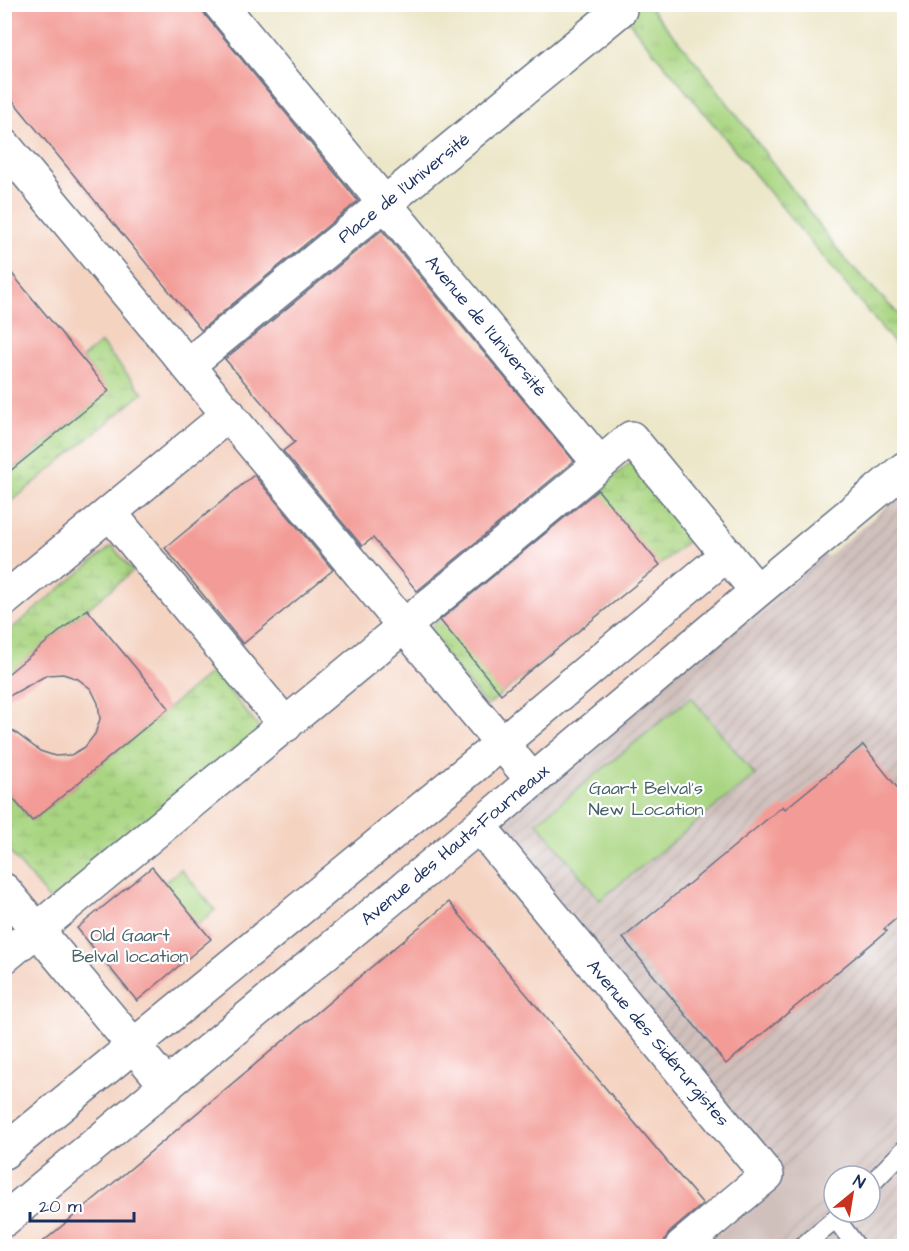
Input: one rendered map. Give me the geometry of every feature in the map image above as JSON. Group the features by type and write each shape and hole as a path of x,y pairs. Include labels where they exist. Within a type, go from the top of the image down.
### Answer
{"street":[{"name":"Avenue de l'Université","path":"220,4 600,464"},
{"name":"Place de l'Université","path":"188,365 620,10"},
{"path":"4,145 533,781"},
{"path":"4,600 228,414"},
{"path":"4,957 631,438 758,591"},
{"name":"Avenue des Hauts-Fourneaux","path":"4,1220 533,781 904,469"},
{"path":"110,513 286,724"},
{"path":"4,1152 502,743 727,554"},
{"name":"Avenue des Sidérurgistes","path":"479,826 767,1175 682,1246"},
{"path":"4,890 166,1086"}],"lane":[{"path":"882,1173 904,1150"},
{"path":"803,1246 829,1224"},
{"path":"844,1224 856,1246"}],"shaded area":[{"path":"5,5 220,5 612,479 636,458 751,597 775,1185 703,1246 5,1246"},
{"path":"904,492 904,1046 796,1167 775,1185 479,826 815,544 827,557"},
{"path":"904,1045 904,1103 849,1164 822,1164 822,1191 768,1246 703,1246 796,1167"},
{"path":"904,1103 904,1246 768,1246 822,1191 822,1224 882,1224 882,1164 848,1164"}],"green space":[{"path":"615,5 648,5 702,69 844,258 904,320 904,355"},
{"path":"101,343 143,393 5,507 5,476 108,391 82,358"},
{"path":"636,458 698,533 487,706 425,632"},
{"path":"112,546 133,571 5,677 5,634"},
{"path":"213,671 260,729 51,902 5,846 4,788 32,821"},
{"name":"Gaart Belval's New Location","path":"691,697 755,775 600,900 537,822"},
{"name":"Old Gaart Belval location","path":"181,869 215,910 124,985 90,944"}],"building":[{"path":"4,4 199,4 206,16 358,201 201,330 4,90"},
{"path":"382,230 574,461 417,591 373,538 362,546 283,451 295,442 225,359"},
{"path":"4,264 109,391 4,476"},
{"path":"254,475 333,570 243,644 165,548"},
{"path":"598,490 660,565 501,694 440,620"},
{"path":"87,609 169,708 32,821 4,788 4,724 40,751 55,756 71,755 85,747 95,734 100,719 98,703 91,689 78,679 63,674 47,675 4,699 4,677"},
{"path":"863,745 904,796 904,912 884,929 887,931 726,1064 623,938 783,806 785,809"},
{"path":"152,867 211,939 137,1001 77,928"},
{"path":"449,902 703,1204 670,1232 665,1239 664,1246 38,1246"}]}
